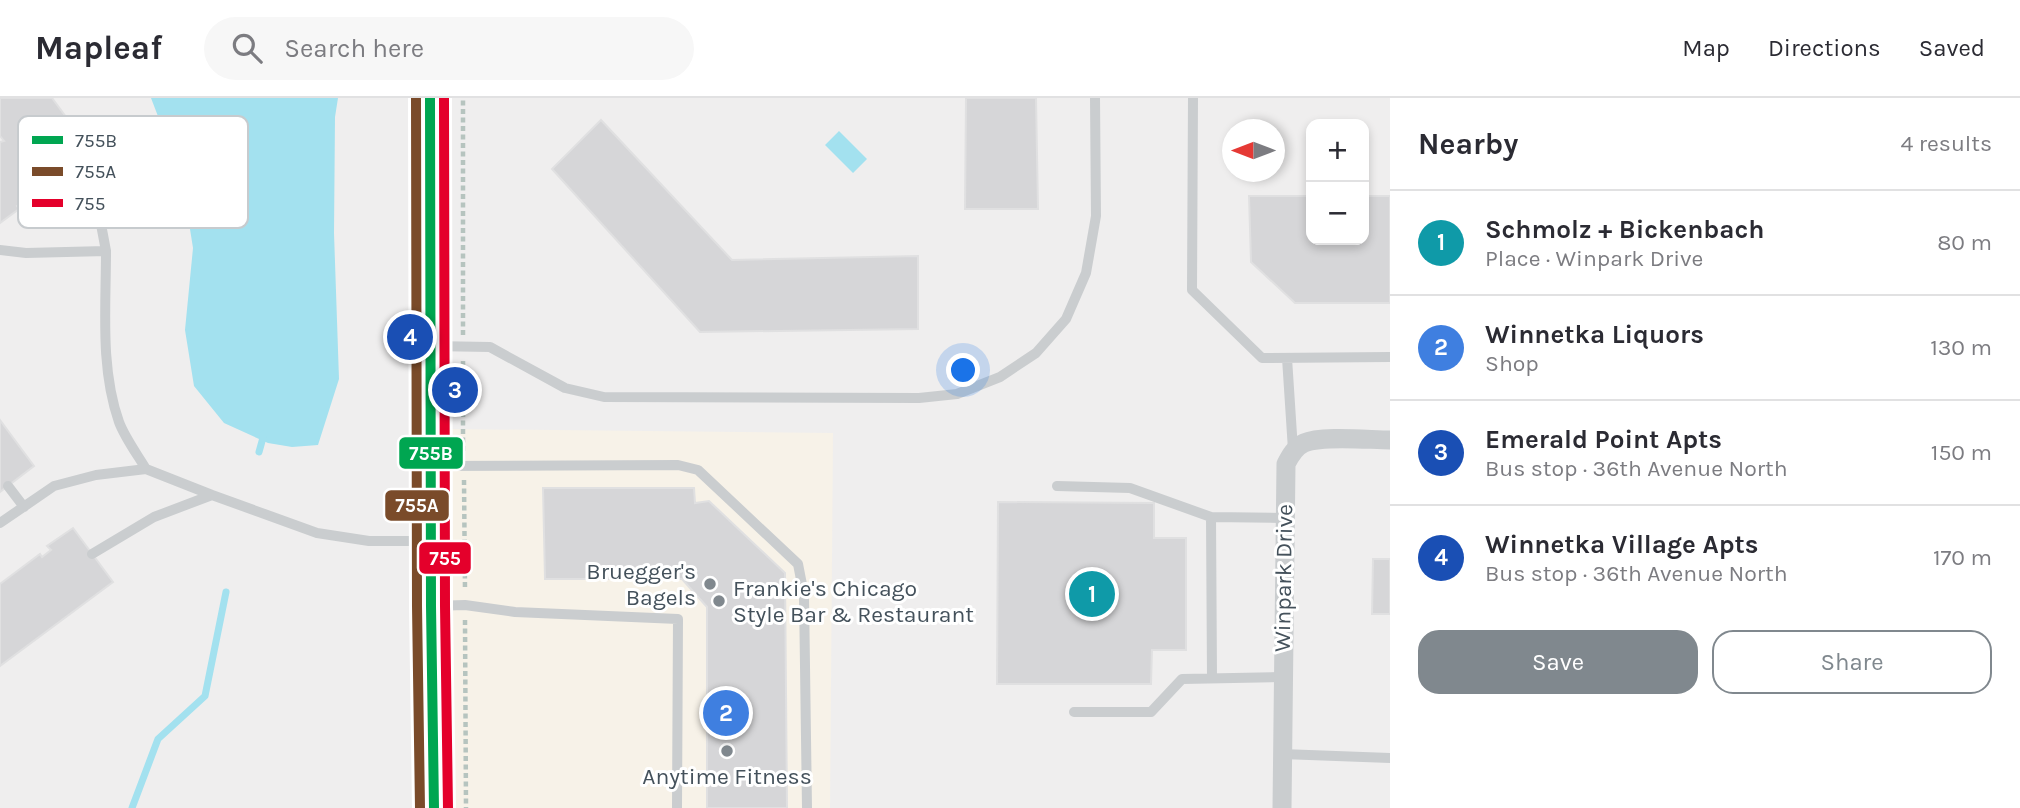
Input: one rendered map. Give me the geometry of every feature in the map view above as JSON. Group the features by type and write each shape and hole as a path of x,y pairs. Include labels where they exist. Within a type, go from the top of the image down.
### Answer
{"street":[{"path":"430,98 434,808"},
{"path":"1293,451 1304,443 1319,440 1390,440"},
{"name":"Winpark Drive","path":"1282,808 1283,518 1286,464 1293,451"}],"lane":[{"path":"430,346 490,347 565,388 604,397 919,398 957,394 1000,377 1036,353 1066,319 1086,273 1096,216 1095,98"},
{"path":"1193,98 1192,290 1262,358 1390,358"},
{"path":"102,228 106,251 109,385 120,425 146,469"},
{"path":"0,250 26,253 106,251"},
{"path":"1287,358 1293,451"},
{"path":"431,466 678,465 698,470 798,564 804,595 807,808"},
{"path":"0,523 54,486 96,475 146,469 317,533 369,541 431,541"},
{"path":"8,485 24,507"},
{"path":"1057,486 1130,488 1211,517 1283,518"},
{"path":"92,554 154,517 212,495"},
{"path":"1211,517 1212,678"},
{"path":"431,606 465,605 515,612 678,619 677,808"},
{"path":"1074,712 1151,712 1182,679 1282,677"},
{"path":"1282,754 1390,758"}],"shaded area":[{"path":"450,429 833,433 830,808 455,808"}],"water":[{"path":"151,98 338,98 335,117 334,233 339,379 318,445 292,447 268,443 224,423 194,386 185,330 193,248 190,228 248,228 248,116 158,116"},
{"path":"839,131 867,159 853,173 825,145"}],"building":[{"path":"0,98 52,98 65,116 18,116 18,210 0,223 0,142 4,141 0,136"},
{"path":"966,98 1036,98 1038,209 965,209"},
{"path":"601,120 732,260 918,256 918,329 700,332 552,169"},
{"path":"1249,196 1306,196 1306,245 1369,245 1369,196 1390,196 1390,303 1295,303 1251,262"},
{"path":"0,420 34,466 0,492"},
{"path":"543,488 694,488 695,503 709,501 785,573 787,808 707,808 707,607 682,579 545,579"},
{"path":"998,502 1154,503 1154,538 1186,538 1186,650 1152,650 1151,684 997,684"},
{"path":"73,528 113,582 0,666 0,584 40,554 42,557 51,550 47,546"},
{"path":"1373,559 1390,559 1390,614 1372,614"}],"waterway":[{"path":"259,452 264,434"},
{"path":"132,808 158,739 205,696 226,592"}],"transit line":[{"name":"755A","path":"416,98 420,808"},
{"name":"755B","path":"430,98 434,808"},
{"name":"755","path":"444,98 448,808"}],"place":[{"name":"Winnetka Village Apts","path":"410,337"},
{"name":"Emerald Point Apts","path":"455,390"},
{"name":"Bruegger's Bagels","path":"710,584"},
{"name":"Schmolz + Bickenbach","path":"1092,594"},
{"name":"Frankie's Chicago Style Bar & Restaurant","path":"719,601"},
{"name":"Winnetka Liquors","path":"726,713"},
{"name":"Anytime Fitness","path":"727,751"}]}
